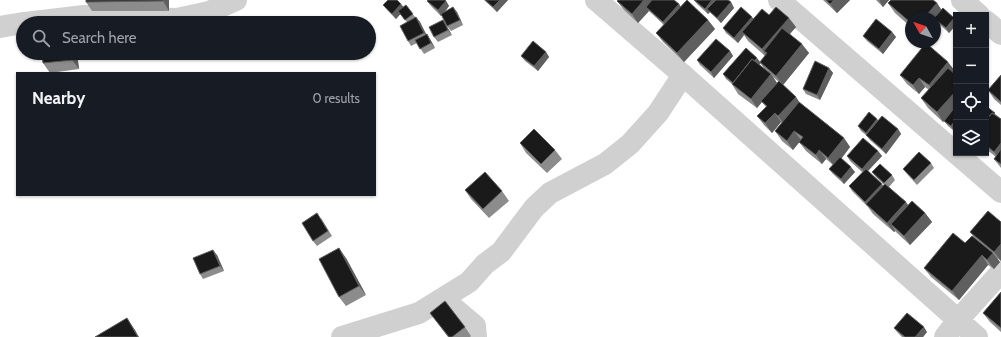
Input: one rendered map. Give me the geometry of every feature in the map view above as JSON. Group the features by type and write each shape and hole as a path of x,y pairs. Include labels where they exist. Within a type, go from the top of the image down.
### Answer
{"street":[{"path":"191,16 209,12 236,0"},
{"path":"596,0 684,75 977,337"},
{"path":"779,0 1001,192"},
{"path":"962,0 976,12"},
{"path":"0,27 16,24"},
{"path":"989,24 1001,34"},
{"path":"342,337 419,313 469,282 486,264 501,252 534,208 550,193 605,164 630,144 658,113 684,75"},
{"path":"945,337 958,320 1001,272"},
{"path":"443,299 475,326 476,337"}],"building":[{"path":"86,0 163,0 163,1 86,2"},
{"path":"388,0 397,0 401,4 392,14 383,5"},
{"path":"485,0 500,0 493,7"},
{"path":"644,0 632,14 617,1"},
{"path":"652,0 674,0 679,4 663,22 646,7"},
{"path":"687,0 708,20 677,53 656,33"},
{"path":"694,0 712,0 705,9"},
{"path":"716,0 728,0 731,2 717,18 707,9"},
{"path":"826,0 834,0 830,4"},
{"path":"891,0 933,0 937,3 929,12 905,12 905,18 888,3"},
{"path":"427,1 446,1 438,10"},
{"path":"406,5 413,14 405,20 398,11"},
{"path":"453,7 460,20 447,26 441,14"},
{"path":"741,7 752,17 734,38 723,28"},
{"path":"776,7 789,18 762,49 742,32 762,9 769,15"},
{"path":"943,8 953,17 946,28 941,24 941,12 939,12"},
{"path":"416,17 424,33 408,41 400,26"},
{"path":"876,19 892,32 879,49 863,36"},
{"path":"443,20 448,30 434,37 429,27"},
{"path":"782,28 802,44 776,76 760,62 767,53 764,51"},
{"path":"427,34 431,43 420,49 415,40"},
{"path":"716,39 730,51 711,72 697,60"},
{"path":"533,41 546,52 534,66 521,56"},
{"path":"746,48 757,58 754,61 752,59 733,83 723,74"},
{"path":"922,48 932,48 948,62 929,85 919,78 913,85 900,75"},
{"path":"752,59 771,74 751,99 732,84"},
{"path":"43,60 72,60 43,63"},
{"path":"815,61 829,68 817,95 803,89"},
{"path":"948,68 953,72 953,94 937,112 921,98"},
{"path":"1001,75 1001,102 989,91 989,89"},
{"path":"779,81 796,97 778,116 775,113 765,123 757,116 767,106 761,101"},
{"path":"799,102 844,138 828,158 819,150 816,155 799,142 803,137 794,131 787,141 775,131"},
{"path":"989,108 995,113 992,113 989,116"},
{"path":"953,110 953,123 951,126 944,121"},
{"path":"869,112 877,119 866,133 858,126"},
{"path":"992,113 1001,119 1001,143 994,152 989,148 989,116"},
{"path":"882,116 898,129 882,149 866,135"},
{"path":"534,129 555,150 541,164 520,143"},
{"path":"863,138 878,151 862,169 847,156"},
{"path":"1001,149 1001,164 994,159"},
{"path":"919,152 931,163 914,180 903,169"},
{"path":"840,157 851,167 841,179 829,169"},
{"path":"880,164 892,175 884,183 872,172"},
{"path":"866,169 882,184 865,202 849,186"},
{"path":"485,172 502,191 483,209 465,190"},
{"path":"885,184 906,202 887,223 866,204"},
{"path":"912,201 925,213 904,236 891,224"},
{"path":"988,211 1001,222 1001,244 994,252 970,232"},
{"path":"317,213 328,231 313,241 302,223"},
{"path":"953,233 965,243 972,236 993,253 987,260 982,255 952,291 924,268"},
{"path":"339,248 359,286 339,297 319,259"},
{"path":"213,250 220,266 200,274 193,258"},
{"path":"1001,292 1001,328 983,313"},
{"path":"445,301 465,327 452,337 449,337 430,313"},
{"path":"907,313 924,327 915,337 905,337 894,328"},
{"path":"127,318 138,337 95,337"}]}
